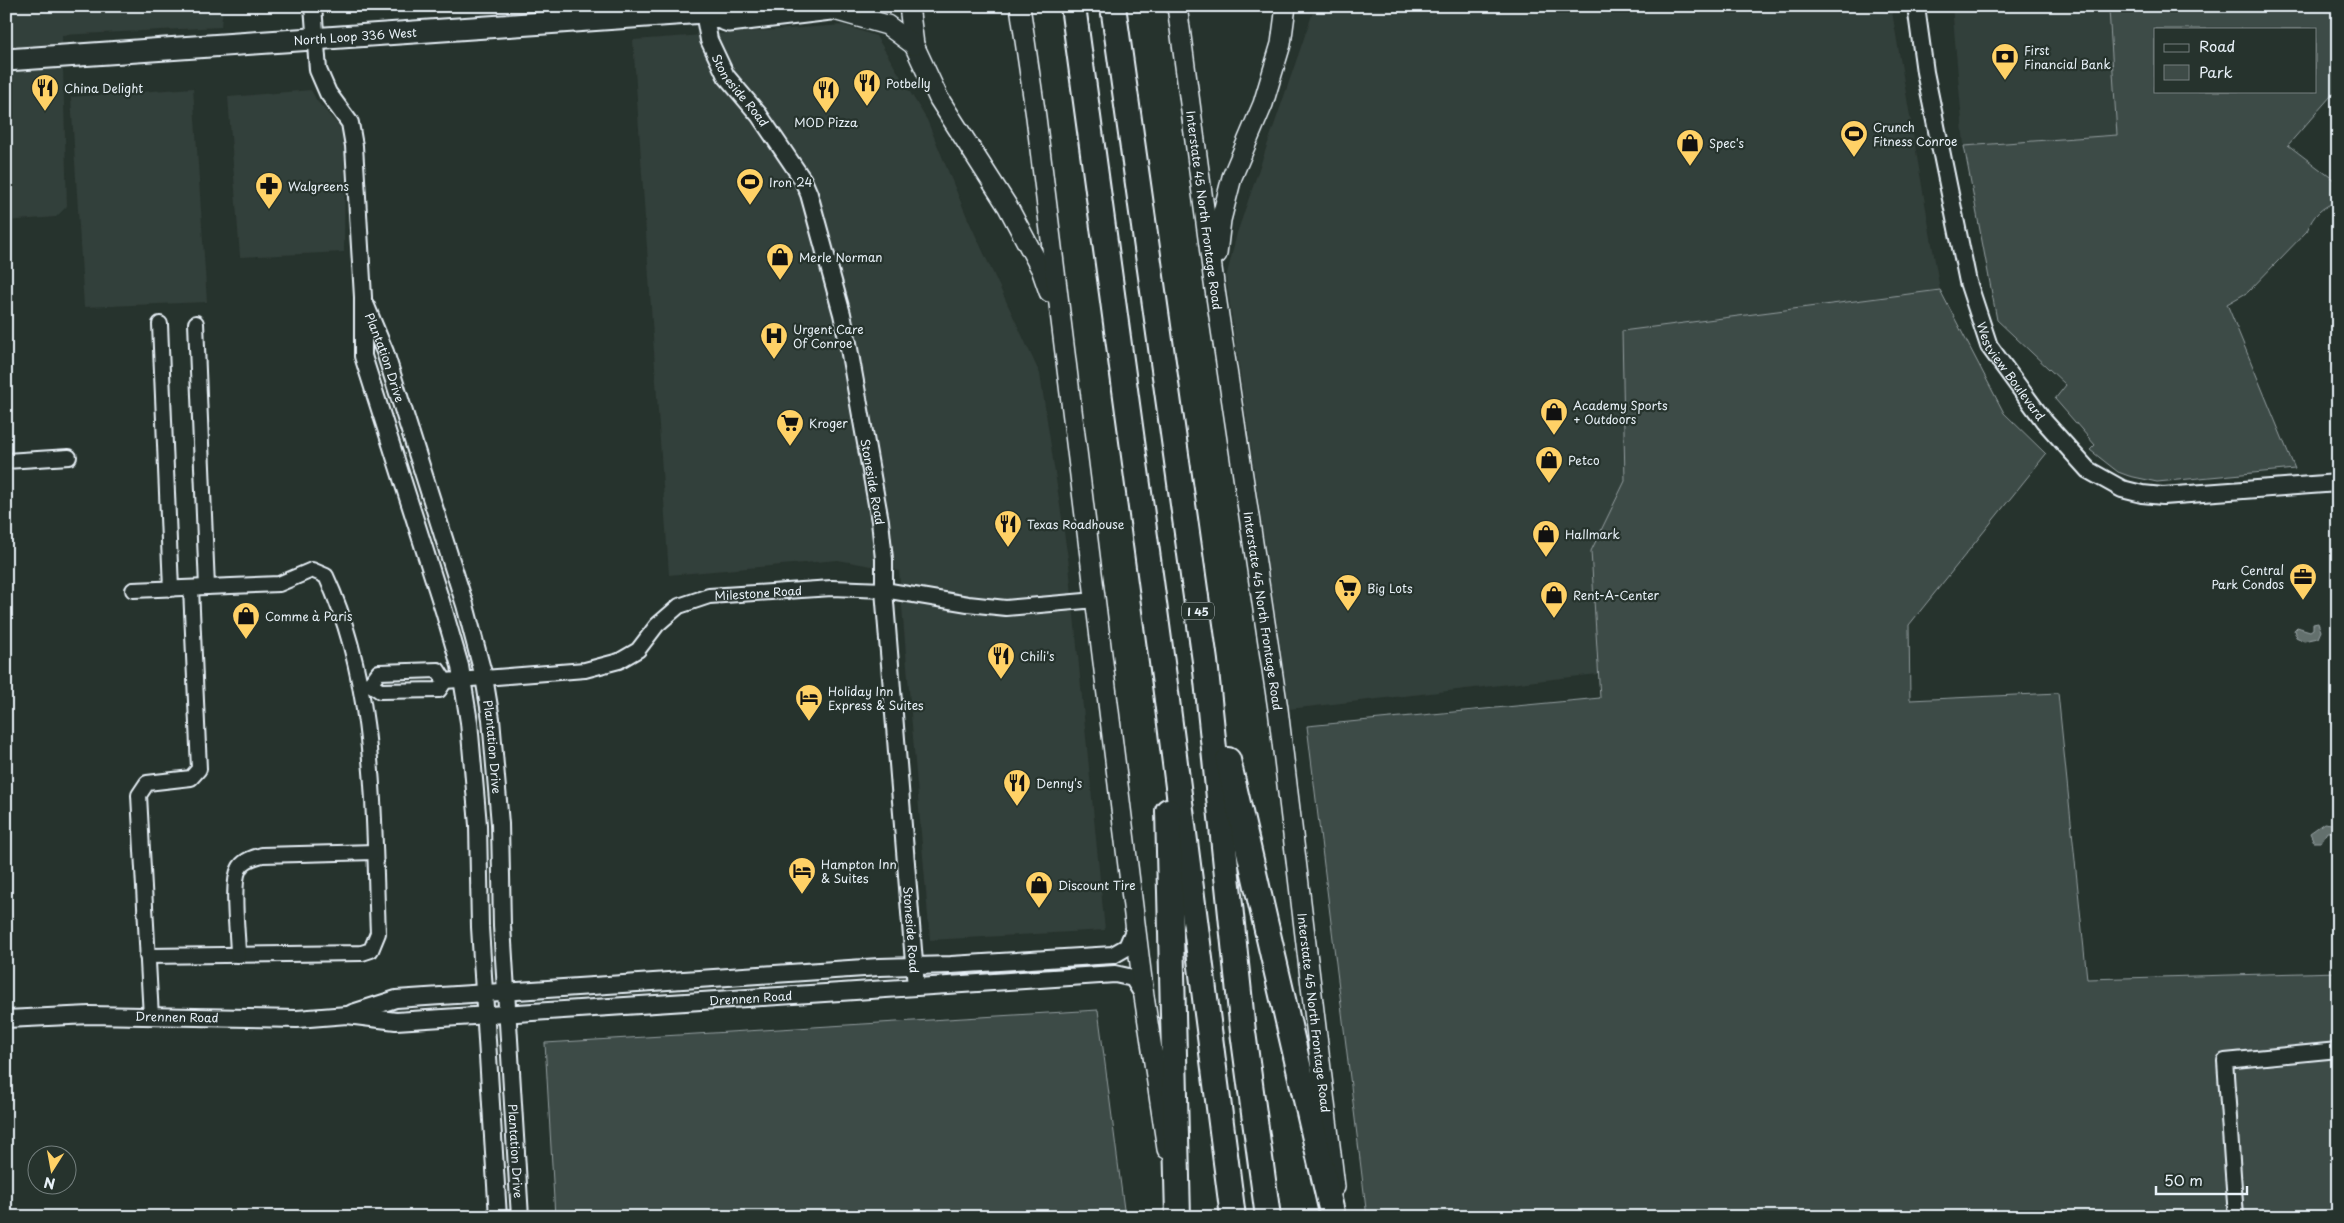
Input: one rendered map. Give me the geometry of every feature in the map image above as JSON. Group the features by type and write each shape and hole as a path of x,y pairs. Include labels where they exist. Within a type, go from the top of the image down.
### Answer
{"highway":[{"path":"1073,6 1164,677 1232,1217"},
{"name":"I 45","path":"1113,6 1205,660 1243,1032 1268,1217"},
{"path":"1205,660 1333,1217"},
{"path":"1164,677 1178,1217"}],"main road":[{"name":"North Loop 336 West","path":"6,60 317,39 710,9 729,21 856,6"},
{"path":"909,6 914,45 939,99 1008,207 1041,269 1062,332"},
{"path":"1020,6 1096,600 1144,996 1178,1217"},
{"name":"Interstate 45 North Frontage Road","path":"1177,6 1214,283 1278,709 1339,1217"},
{"path":"1214,283 1221,220 1232,177 1263,104 1281,44 1286,6"},
{"path":"1263,104 1288,67 1298,6"},
{"path":"832,10 887,25 914,45"}],"street":[{"name":"Plantation Drive","path":"313,6 318,70 328,93 350,123 356,173 363,297 363,356 444,612 462,681 469,722 478,825 484,993 498,1217"},
{"name":"Westview Boulevard","path":"1916,6 1925,72 1968,282 1990,346 2044,421 2088,470 2122,489 2142,494 2163,496 2338,483"},
{"name":"Stoneside Road","path":"710,9 709,40 726,76 759,115 803,180 809,194 842,314 880,521 916,987"},
{"name":"Plantation Drive","path":"363,297 385,352 465,605 484,677 491,719 500,824 506,991 520,1217"},
{"path":"196,323 207,587"},
{"path":"160,324 171,589"},
{"path":"6,461 69,456"},
{"path":"133,590 279,584 312,570 326,576 365,684 375,852 378,933 371,950 362,953 147,956"},
{"path":"151,1018 139,795 147,783 191,778 196,774 200,764 191,588"},
{"name":"Milestone Road","path":"445,681 585,670 619,661 638,650 657,624 679,606 708,596 832,588 884,590 968,604 1006,608 1096,600"},
{"name":"Milestone Road","path":"438,670 445,681 439,690 380,691 365,684 379,672 438,670"},
{"path":"406,671 407,690"},
{"path":"238,955 236,882 239,868 248,859 262,855 375,852"},
{"name":"Drennen Road","path":"347,1015 396,998 1113,955 1127,947 1136,926"},
{"name":"Drennen Road","path":"6,1019 90,1015 151,1018 297,1019 347,1015 396,1021 1115,974 1133,978 1144,996"},
{"path":"2236,1217 2225,1061 2338,1050"}],"shaded area":[{"path":"6,6 223,6 221,27 62,35 67,206 56,217 6,221"},
{"path":"1315,6 1891,6 1940,290 1622,331 1625,482 1591,551 1598,674 1289,709 1226,278 1237,233"},
{"path":"1952,6 2147,6 2109,9 2117,135 1964,146"},
{"path":"843,25 876,36 927,120 967,217 1040,374 1069,565 1105,930 930,940 899,571 838,560 669,575 633,40"},
{"path":"193,88 207,302 84,307 71,97"},
{"path":"311,90 317,101 345,133 344,252 240,257 228,97"},
{"path":"2318,623 2321,631 2318,638 2304,641 2296,637 2294,630 2297,627 2310,631 2313,629 2313,624"},
{"path":"2324,823 2332,824 2332,832 2327,832 2321,842 2314,842 2310,833"}],"green space":[{"path":"2147,6 2338,6 2338,88 2288,145 2338,183 2338,200 2319,212 2312,220 2307,231 2248,292 2227,304 2295,469 2157,482 2118,472 2090,450 2095,445 2055,399 2066,385 1997,320 1964,146 2117,135 2109,9"},
{"path":"1940,290 2004,413 2046,454 1909,625 1910,700 2058,693 2087,979 2338,972 2338,1217 1367,1217 1307,726 1600,698 1591,551 1625,481 1622,331"},
{"path":"1098,1010 1125,1217 555,1217 545,1043"}],"place":[{"name":"First Financial Bank","path":"2005,81"},
{"name":"Potbelly","path":"867,107"},
{"name":"China Delight","path":"45,112"},
{"name":"MOD Pizza","path":"826,114"},
{"name":"Crunch Fitness Conroe","path":"1854,158"},
{"name":"Spec's","path":"1690,167"},
{"name":"Iron 24","path":"750,206"},
{"name":"Walgreens","path":"269,210"},
{"name":"Merle Norman","path":"780,281"},
{"name":"Urgent Care Of Conroe","path":"774,360"},
{"name":"Academy Sports + Outdoors","path":"1554,436"},
{"name":"Kroger","path":"790,447"},
{"name":"Petco","path":"1549,484"},
{"name":"Texas Roadhouse","path":"1008,548"},
{"name":"Hallmark","path":"1546,558"},
{"name":"Central Park Condos","path":"2303,601"},
{"name":"Big Lots","path":"1348,612"},
{"name":"Rent-A-Center","path":"1554,619"},
{"name":"Comme à Paris","path":"246,640"},
{"name":"Chili's","path":"1001,680"},
{"name":"Holiday Inn Express & Suites","path":"809,722"},
{"name":"Denny's","path":"1017,807"},
{"name":"Hampton Inn & Suites","path":"802,895"},
{"name":"Discount Tire","path":"1039,909"}]}
